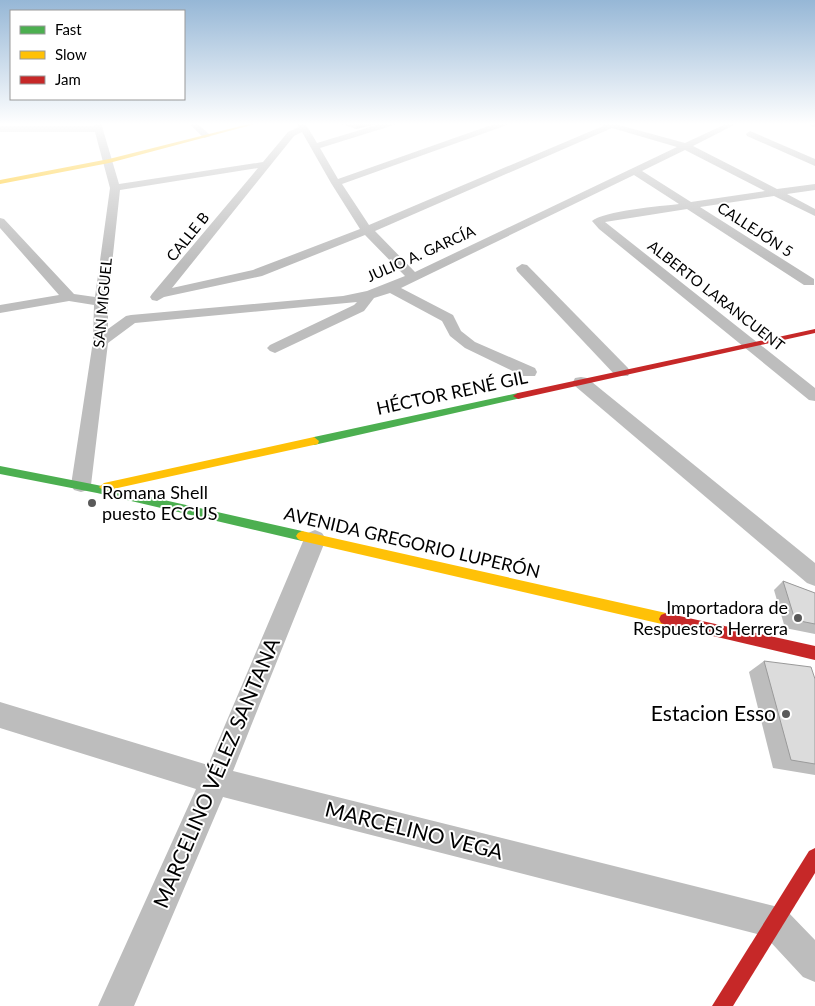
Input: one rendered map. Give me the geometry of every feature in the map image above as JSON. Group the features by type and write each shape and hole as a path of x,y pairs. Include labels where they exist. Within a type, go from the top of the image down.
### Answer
{"main road":[{"path":"0,182 63,170"},
{"name":"HÉCTOR RENÉ GIL","path":"89,487 815,331"},
{"name":"AVENIDA GREGORIO LUPERÓN","path":"0,470 89,487 815,653"},
{"path":"722,1006 815,857"}],"street":[{"name":"SAN MIGUEL","path":"89,487 92,395 101,341 101,301 115,188 111,170"},
{"path":"115,188 229,170"},
{"name":"CALLE B","path":"131,319 160,294 262,170"},
{"path":"329,170 368,230 414,278"},
{"path":"336,183 373,170"},
{"path":"160,294 257,273 368,230 505,170"},
{"name":"CALLEJÓN 5","path":"634,170 809,282"},
{"name":"JULIO A. GARCÍA","path":"131,319 343,300 370,295 414,278 634,170"},
{"path":"732,170 815,213"},
{"path":"690,206 815,187"},
{"name":"ALBERTO LARANCUENT","path":"690,206 610,217 598,221 603,227 815,396"},
{"path":"0,221 69,297"},
{"path":"0,244 16,240"},
{"path":"522,268 622,372"},
{"path":"391,288 448,318 455,333 470,345 529,372"},
{"path":"275,348 359,308 370,295"},
{"path":"0,309 69,297 101,301"},
{"path":"101,341 131,319"},
{"path":"581,382 815,576"},
{"name":"MARCELINO VÉLEZ SANTANA","path":"116,1006 215,781 315,538"},
{"name":"MARCELINO VEGA","path":"0,716 215,781 774,922"},
{"path":"774,922 815,965"}],"building":[{"path":"783,581 815,593 815,624 795,620"},
{"path":"764,661 811,667 815,679 815,764 791,760"}],"traffic: fast":[{"path":"314,441 518,396"},
{"path":"0,470 97,489 302,536"}],"traffic: slow":[{"path":"0,182 63,170"},
{"path":"104,487 314,441"},
{"path":"302,536 666,619"}],"traffic: jam":[{"path":"518,396 815,331"},
{"path":"666,619 815,653"},
{"path":"722,1006 815,857"}],"place":[{"name":"Romana Shell puesto ECCUS","path":"92,503"},
{"name":"Importadora de Respuestos Herrera","path":"798,618"},
{"name":"Estacion Esso","path":"786,714"}]}
